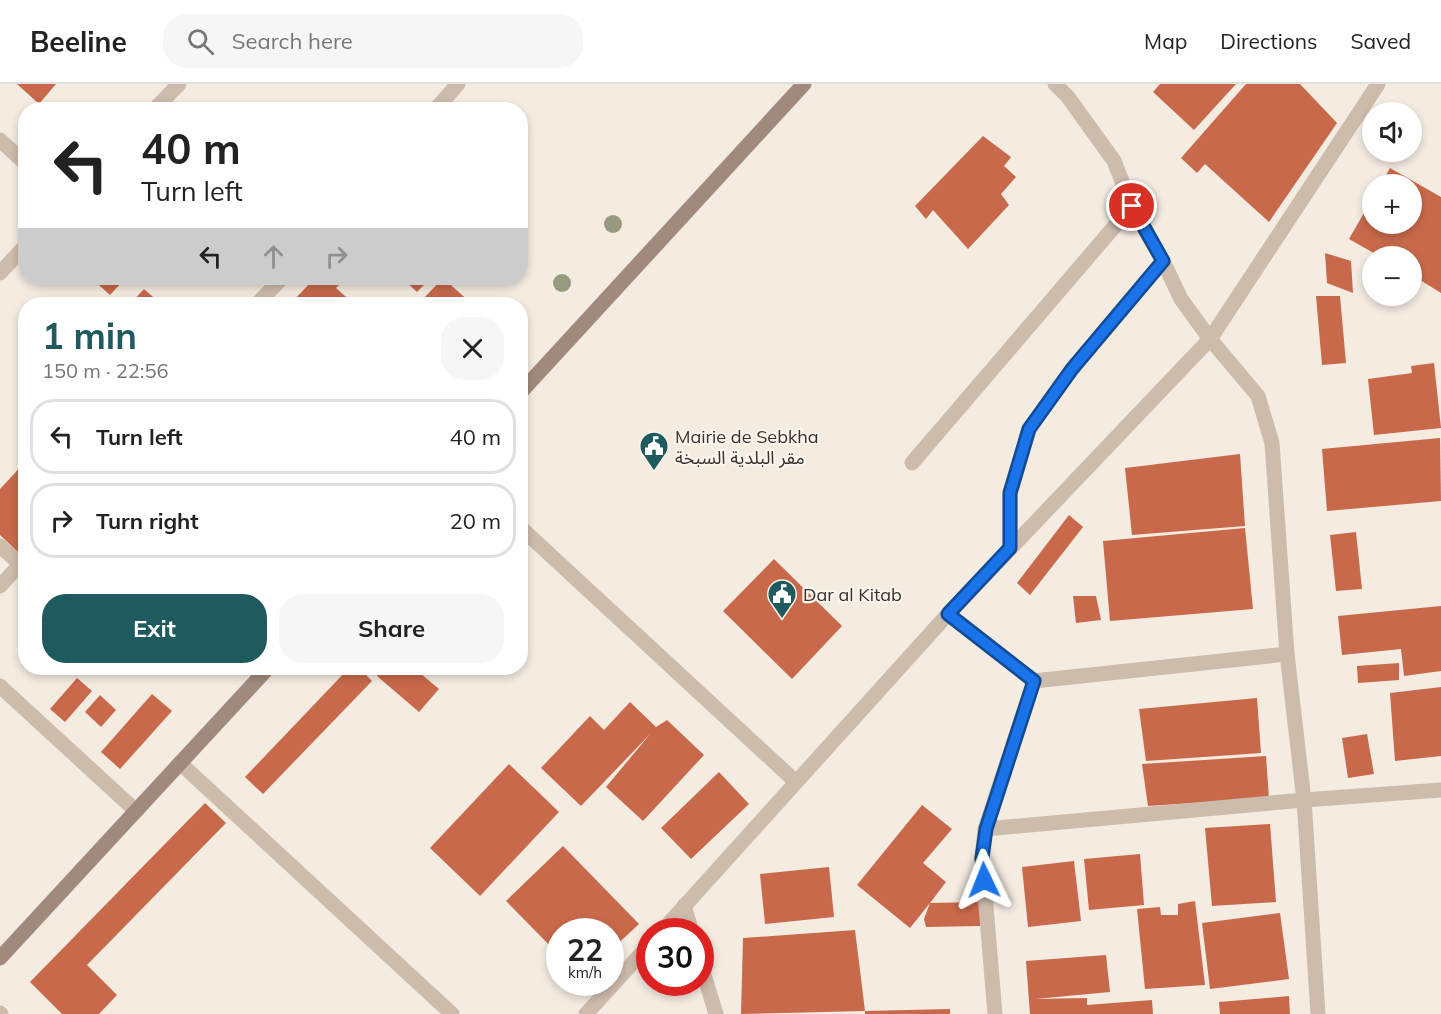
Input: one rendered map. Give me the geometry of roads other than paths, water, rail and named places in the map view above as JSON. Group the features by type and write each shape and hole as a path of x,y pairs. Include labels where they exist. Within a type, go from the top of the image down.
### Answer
{"street":[{"path":"162,102 179,84"},
{"path":"442,102 458,84"},
{"path":"528,384 804,84"},
{"path":"1055,84 1068,97 1114,161 1132,206 1181,299 1210,339 1258,396 1272,443 1287,654 1304,800 1318,1014"},
{"path":"673,918 948,614 1210,339 1378,84"},
{"path":"0,140 18,157"},
{"path":"912,463 1132,206"},
{"path":"0,273 18,254"},
{"path":"1010,548 1010,493 1029,429 1072,369 1163,261"},
{"path":"264,297 275,285"},
{"path":"528,534 796,782"},
{"path":"0,546 18,558"},
{"path":"0,586 18,566"},
{"path":"948,614 1034,681 1287,654"},
{"path":"0,958 262,675"},
{"path":"994,1014 982,858 986,829 1034,681"},
{"path":"0,686 136,811"},
{"path":"180,763 452,1014"},
{"path":"986,829 1441,790"},
{"path":"684,906 688,918"},
{"path":"595,1011 636,961"},
{"path":"710,996 716,1014"}],"place":[{"name":"Mairie de Sebkha مقر البلدية السبخة","path":"654,472"},
{"name":"Dar al Kitab","path":"782,620"}]}
